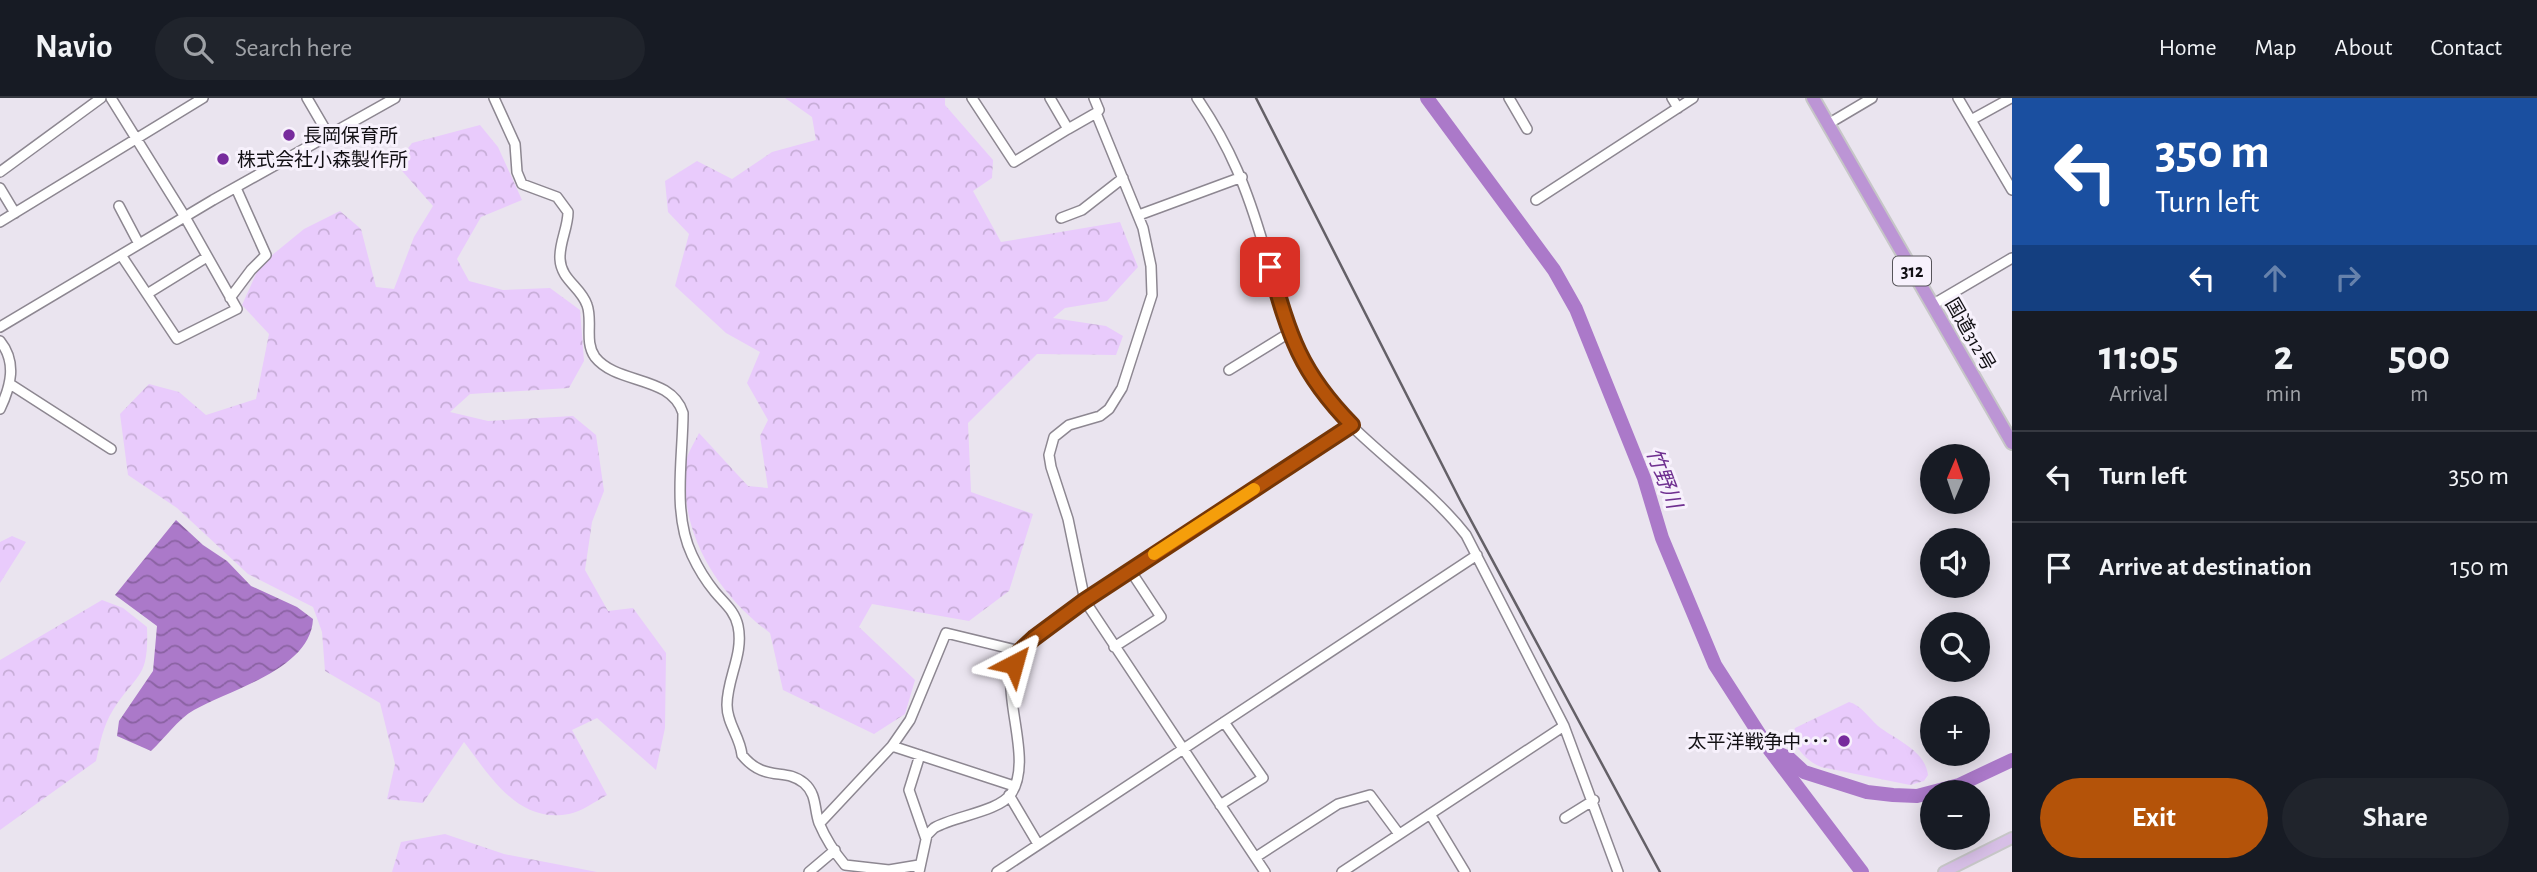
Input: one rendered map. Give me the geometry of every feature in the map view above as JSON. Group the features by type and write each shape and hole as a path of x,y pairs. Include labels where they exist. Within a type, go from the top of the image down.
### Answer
{"highway":[{"name":"国道312号","path":"1813,98 1932,305 2007,423 2012,443"}],"main road":[{"path":"1944,872 2012,838"}],"street":[{"path":"0,172 101,98"},
{"path":"111,98 185,217 237,309 177,339 121,255"},
{"path":"0,222 203,98"},
{"path":"307,98 328,134"},
{"path":"0,327 328,134 395,98"},
{"path":"494,98 515,144 517,172 522,184 557,197 568,212 560,246 561,266 587,306 590,342 595,357 612,369 675,397 680,403 683,413 681,504 685,537 703,574 733,611 738,624 740,640 727,702 730,727 749,763 761,772 790,776 804,782 814,796 820,823 835,850 845,864 860,869 919,869 926,839 942,823 1001,803 1012,791"},
{"path":"972,98 1014,162 1096,113 1099,110 1094,98"},
{"path":"1050,98 1068,129"},
{"path":"1197,98 1224,137 1242,177 1289,332 1312,379 1352,425 1449,514 1477,555 1564,726 1594,800 1618,872"},
{"path":"1509,98 1527,129"},
{"path":"1672,98 1678,108"},
{"path":"1536,200 1693,98"},
{"path":"1828,124 1872,98"},
{"path":"1958,98 2012,190"},
{"path":"1971,120 2011,98"},
{"path":"1096,113 1139,215 1151,266 1152,295 1128,374 1109,409 1100,416 1060,430 1054,437 1049,455 1068,519 1084,601 1265,872"},
{"path":"1139,215 1242,177"},
{"path":"1061,218 1082,210 1124,178"},
{"path":"0,188 15,213"},
{"path":"230,298 251,270 267,255 236,188"},
{"path":"119,206 139,244"},
{"path":"147,294 207,257"},
{"path":"1932,305 2012,258"},
{"path":"1229,370 1289,332"},
{"path":"0,341 11,365 10,384 0,409"},
{"path":"10,384 111,449"},
{"path":"1038,844 1012,791 1018,742 1011,679 1020,651 1084,601 1352,425"},
{"path":"997,872 1477,555"},
{"path":"1114,647 1161,617 1130,570"},
{"path":"820,823 892,746 910,720 946,633 1020,651"},
{"path":"1220,805 1263,778 1224,722"},
{"path":"1342,872 1564,726"},
{"path":"892,746 1012,791"},
{"path":"920,755 909,790 926,839"},
{"path":"1256,858 1338,804 1370,795 1399,834"},
{"path":"1565,818 1594,800"},
{"path":"1430,814 1465,872"},
{"path":"809,872 835,850"}],"green space":[{"path":"785,98 945,98 945,105 993,160 992,178 973,191 1001,242 1120,222 1138,267 1107,301 1065,308 1053,318 1106,326 1123,336 1116,355 1037,354 968,423 971,492 1033,514 1009,591 969,621 872,604 859,627 915,680 905,714 874,734 783,690 770,633 733,600 718,580 695,537 688,513 686,463 699,433 748,486 768,488 760,436 768,420 747,383 760,352 726,333 675,286 689,234 668,212 665,181 697,161 732,179 772,152 816,140 812,117"},
{"path":"480,125 498,147 522,200 481,217 457,259 469,281 503,290 550,288 580,310 584,361 569,388 470,394 450,412 488,421 573,416 596,435 604,491 592,522 585,570 608,611 633,608 666,653 665,728 656,770 597,718 572,730 607,795 569,814 551,815 520,805 495,782 464,742 423,803 387,799 395,764 380,703 325,671 322,632 313,607 248,574 177,508 128,475 120,414 149,384 179,392 206,415 256,399 269,334 242,305 260,265 304,229 340,211 361,229 376,287 394,289 414,237 433,206 396,164 412,143"},
{"path":"12,536 26,542 0,583 0,542"},
{"path":"102,600 123,608 147,627 146,657 140,674 110,716 96,761 0,830 0,660"},
{"path":"1849,702 1916,752 1920,758 1920,766 1926,766 1928,775 1925,780 1910,785 1821,767 1803,755 1797,746 1792,737 1795,728"},
{"path":"445,834 504,854 597,872 392,872 401,842"}],"water":[{"path":"176,520 203,545 227,561 251,586 297,607 313,619 309,636 299,651 284,664 194,710 151,751 117,736 119,721 153,671 157,626 115,595"}],"waterway":[{"name":"竹野川","path":"1427,98 1554,270 1576,309 1644,478 1662,538 1715,665 1769,749 1862,872"},
{"path":"1770,750 1789,758 1804,772 1867,792 1917,796 1959,785 2012,760"}],"railway":[{"path":"1256,98 1460,500 1660,872"}],"slow traffic":[{"path":"1154,554 1254,489"}],"place":[{"name":"長岡保育所","path":"289,135"},
{"name":"株式会社小森製作所","path":"223,159"},
{"name":"太平洋戦争中･･･","path":"1844,741"}],"route":[{"path":"1014,664 1017,654 1034,638 1084,601 1352,425 1328,400 1307,372 1289,332 1270,267"}]}
